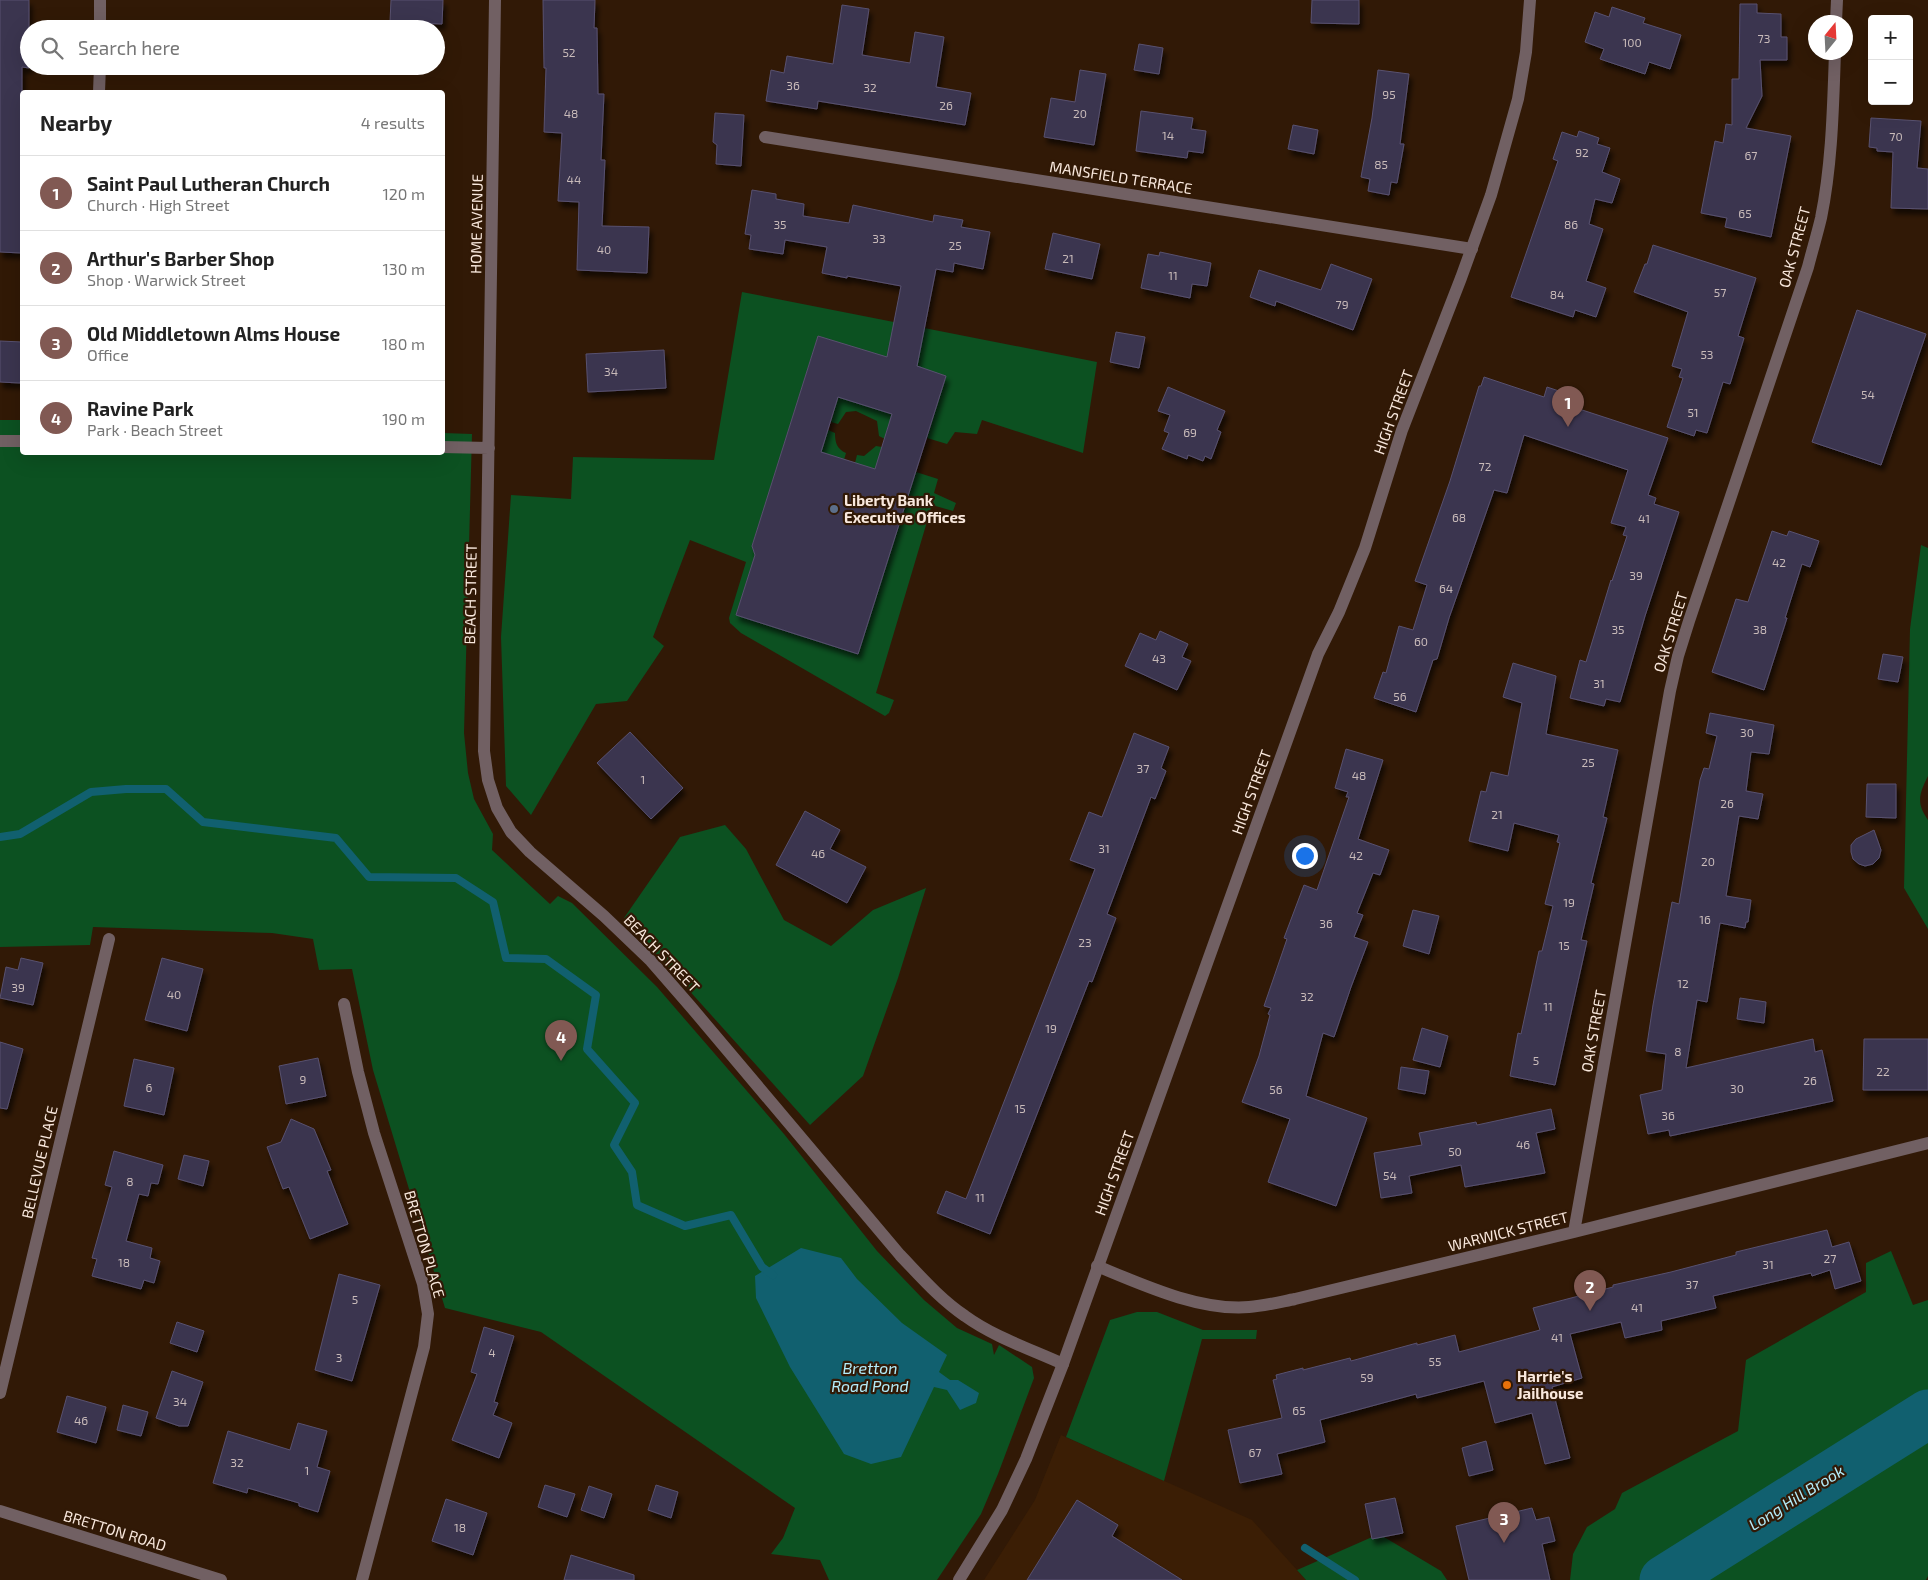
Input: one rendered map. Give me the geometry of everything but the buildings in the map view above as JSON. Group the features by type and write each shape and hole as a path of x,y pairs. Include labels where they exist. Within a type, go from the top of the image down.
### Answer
{"street":[{"path":"100,0 100,20"},
{"name":"HOME AVENUE","path":"488,448 496,0"},
{"name":"HIGH STREET","path":"959,1580 1002,1510 1026,1458 1063,1364 1318,654 1365,548 1402,430 1472,249 1505,149 1518,99 1526,52 1530,0"},
{"path":"1836,15 1837,0"},
{"name":"OAK STREET","path":"1574,1232 1670,691 1689,621 1812,251 1821,218 1833,120 1835,60"},
{"path":"99,90 100,75"},
{"name":"MANSFIELD TERRACE","path":"765,137 1472,249"},
{"path":"0,441 20,441"},
{"path":"445,447 488,448"},
{"name":"BEACH STREET","path":"488,448 484,751 488,780 496,808 511,832 530,852 604,916 692,1007 900,1255 934,1292 966,1317 1063,1364"},
{"name":"BELLEVUE PLACE","path":"0,1393 109,938"},
{"name":"BRETTON PLACE","path":"344,1004 358,1072 374,1133 423,1284 428,1314 424,1347 362,1580"},
{"name":"WARWICK STREET","path":"1097,1266 1168,1294 1206,1304 1248,1307 1295,1299 1574,1232 1928,1143"},
{"name":"BRETTON ROAD","path":"0,1511 221,1580"}],"shaded area":[{"path":"1061,1435 1252,1520 1306,1580 984,1580 1035,1500"}],"green space":[{"path":"742,292 1097,362 1083,453 982,420 977,434 955,432 947,444 927,438 946,376 818,336 752,546 755,555 736,615 858,654 916,472 938,479 934,493 956,503 953,511 932,505 876,693 894,700 889,713 885,716 741,633 730,623 729,618 746,562 690,540 653,637 664,646 627,701 596,704 531,815 506,786 501,637 511,495 571,499 573,457 714,460"},
{"path":"838,397 892,414 885,439 879,436 877,421 856,411 846,412 838,424 831,422"},
{"path":"0,420 20,420 20,455 445,455 445,433 472,434 464,733 468,773 474,799 493,834 492,850 550,904 558,896 572,903 657,987 784,1134 877,1251 924,1300 957,1328 992,1344 994,1355 999,1345 1032,1367 1034,1378 981,1514 937,1580 829,1580 820,1560 771,1554 783,1538 795,1508 541,1332 445,1308 373,1070 352,969 319,970 313,939 272,933 93,927 90,945 0,947"},
{"path":"828,430 835,433 837,445 840,450 846,453 844,460 821,452"},
{"path":"876,446 882,447 875,469 855,463 857,455 864,456"},
{"path":"1921,545 1928,548 1928,776 1921,793 1920,803 1928,820 1928,929 1904,888 1910,629"},
{"path":"725,825 746,849 784,920 831,946 873,910 926,888 898,978 863,1076 810,1125 624,918 680,837"},
{"path":"1891,1251 1913,1305 1928,1300 1928,1576 1926,1580 1570,1580 1573,1554 1587,1527 1615,1509 1622,1493 1738,1431 1746,1360 1866,1292 1866,1263"},
{"path":"1137,1312 1157,1312 1203,1330 1257,1330 1256,1339 1202,1339 1164,1481 1066,1437 1110,1320"},
{"path":"1379,1534 1441,1571 1447,1580 1306,1580 1297,1570"}],"water":[{"name":"Bretton Road Pond","path":"801,1248 841,1258 857,1279 902,1323 947,1355 939,1372 950,1380 958,1380 979,1393 976,1403 960,1410 947,1390 934,1387 901,1457 871,1464 844,1454 790,1367 756,1298 755,1276"}],"waterway":[{"path":"0,837 20,834 91,792 126,789 166,789 203,822 336,838 369,877 456,878 493,902 506,958 546,959 596,995 587,1049 635,1103 614,1145 632,1172 637,1205 685,1226 731,1215 762,1267 773,1275"},
{"name":"Long Hill Brook","path":"1664,1580 1928,1414"},
{"path":"1305,1548 1355,1580"}],"place":[{"name":"Saint Paul Lutheran Church","path":"1568,427"},
{"name":"Liberty Bank Executive Offices","path":"834,509"},
{"name":"Ravine Park","path":"561,1061"},
{"name":"Arthur's Barber Shop","path":"1590,1311"},
{"name":"Harrie's Jailhouse","path":"1507,1385"},
{"name":"Old Middletown Alms House","path":"1504,1543"}]}
